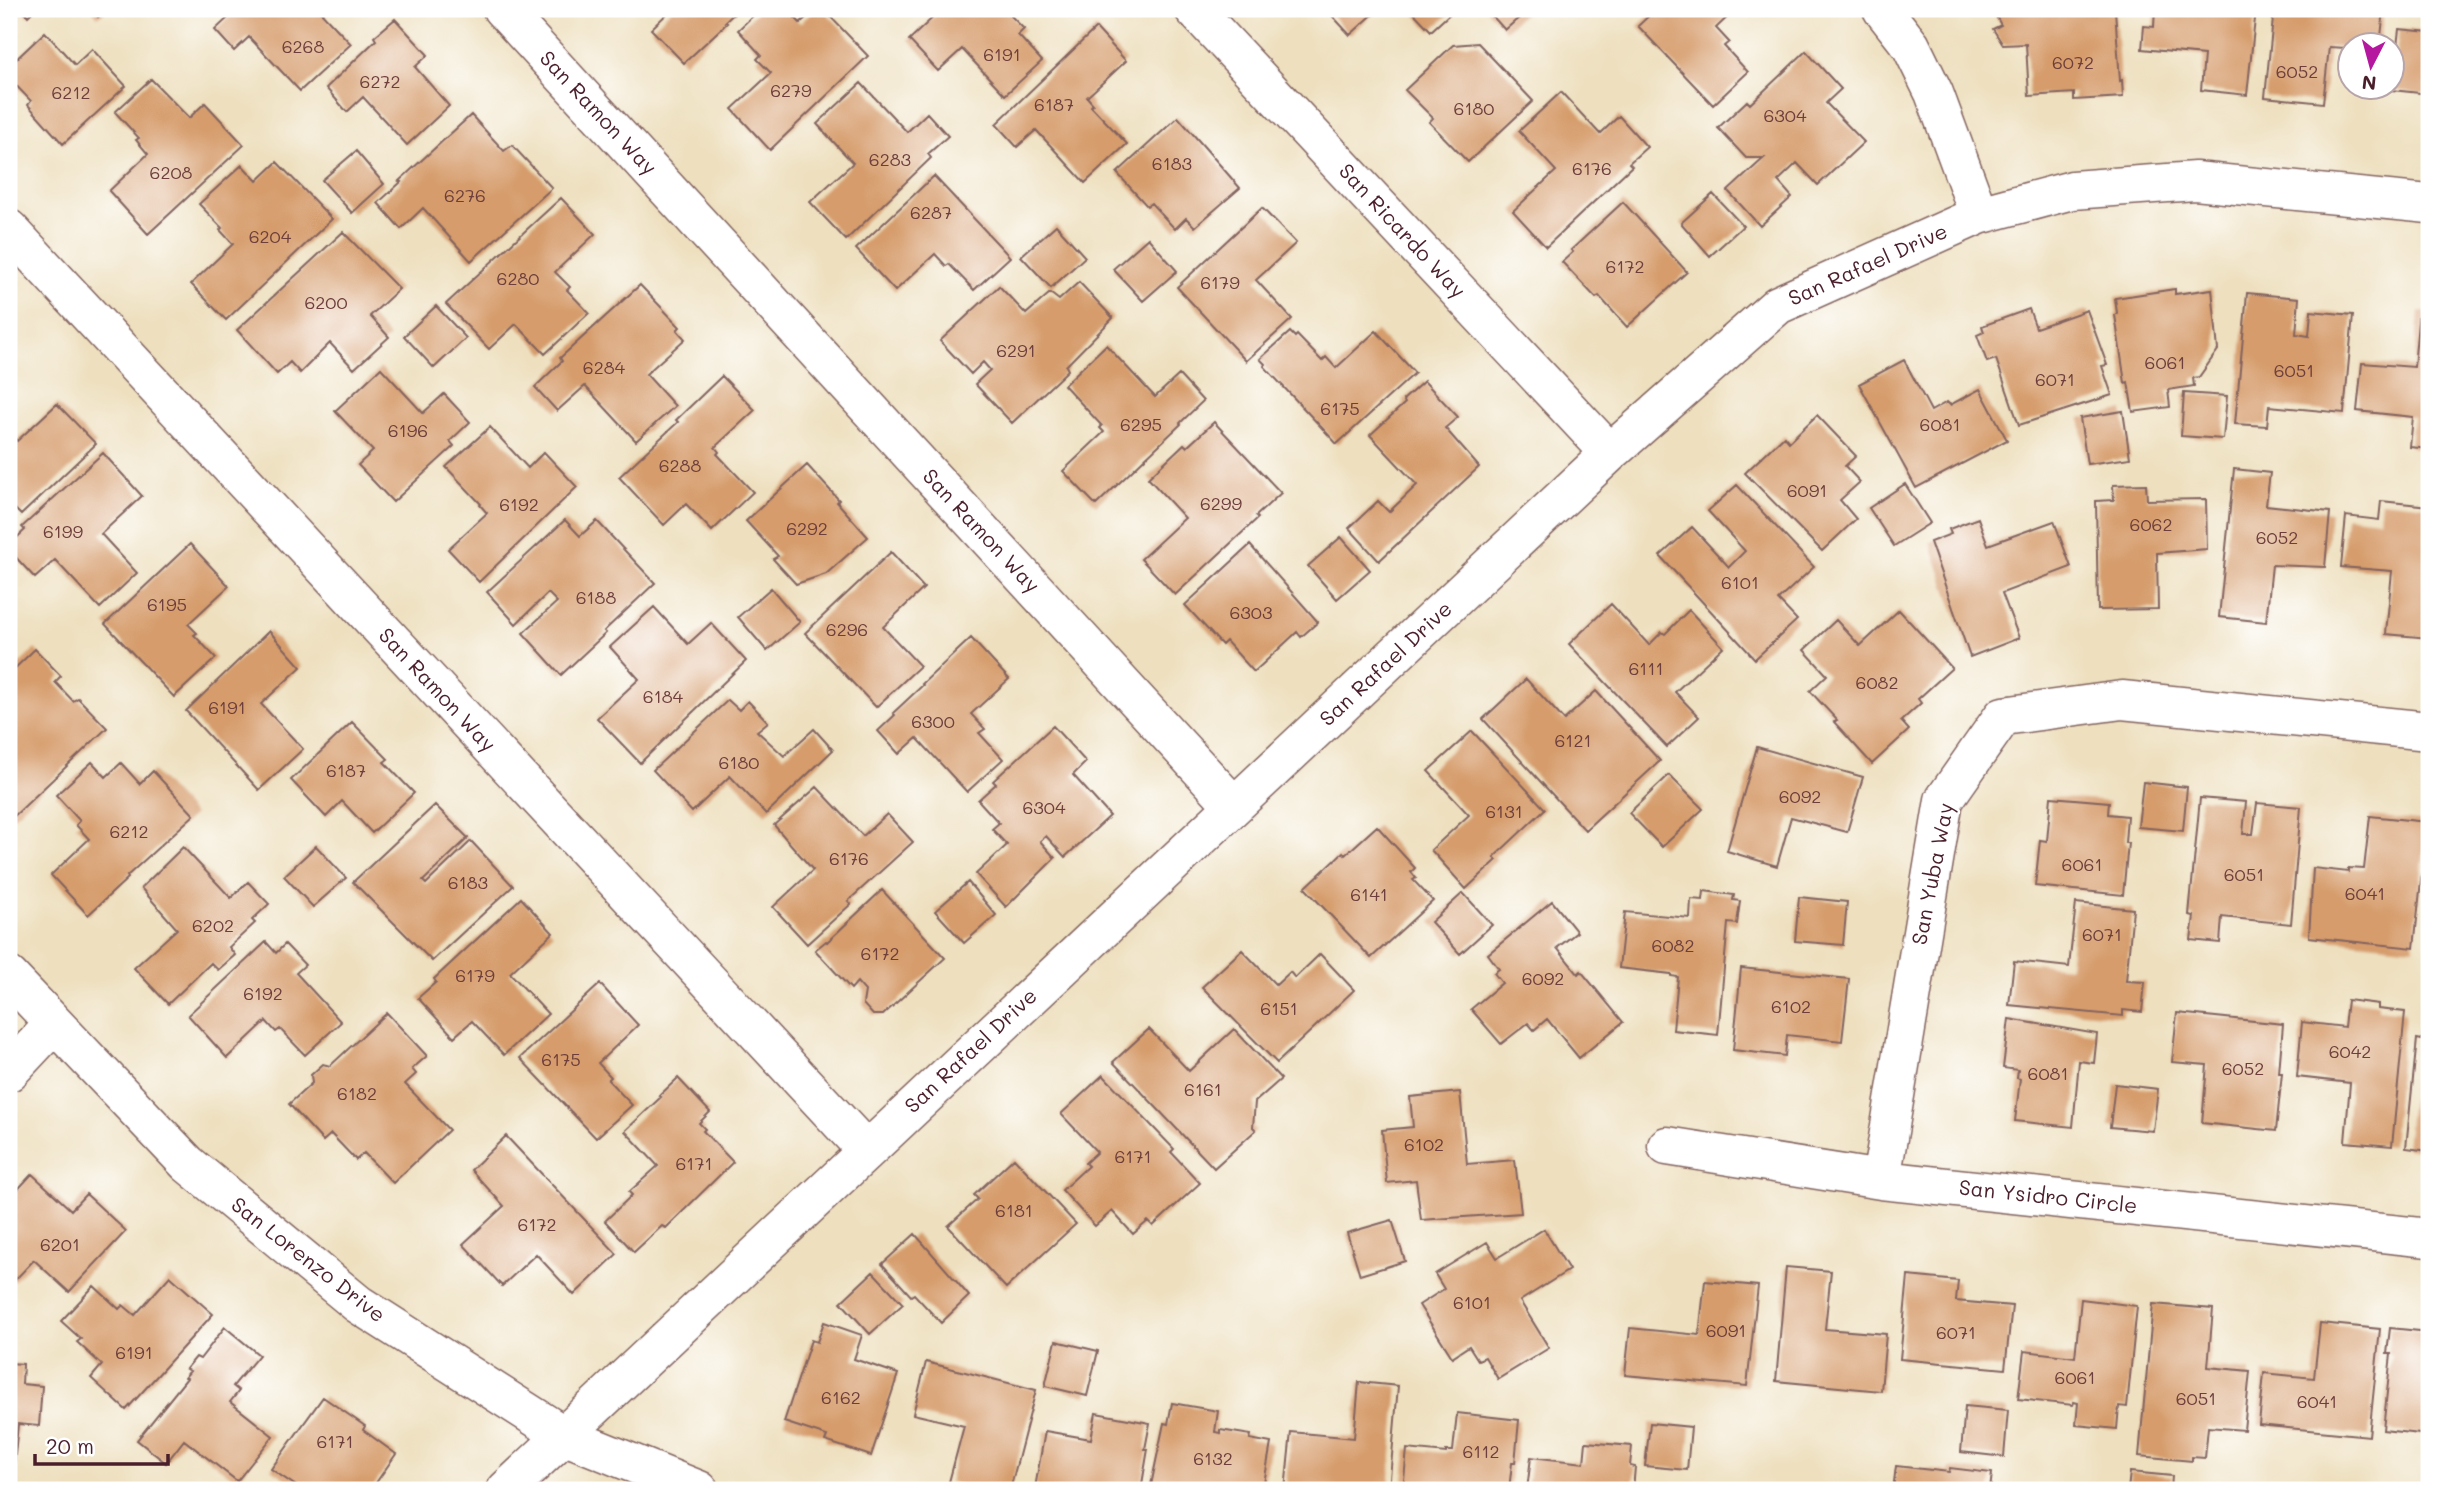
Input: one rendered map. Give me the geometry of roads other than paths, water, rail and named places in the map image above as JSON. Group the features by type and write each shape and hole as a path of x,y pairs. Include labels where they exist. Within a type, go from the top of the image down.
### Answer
{"street":[{"name":"San Ramon Way","path":"502,9 1234,806"},
{"name":"San Ricardo Way","path":"1194,9 1610,453"},
{"path":"1882,9 1911,46 1934,93 1979,215"},
{"name":"San Rafael Drive","path":"506,1490 1610,453 1778,305 1979,215 2072,190 2195,181 2429,204"},
{"name":"San Ramon Way","path":"9,229 866,1150"},
{"name":"San Yuba Way","path":"1881,1180 1944,800 2003,716 2122,700 2429,731"},
{"name":"San Lorenzo Drive","path":"9,976 188,1164 358,1304 563,1435 699,1490"},
{"path":"9,1072 54,1024"},
{"name":"San Ysidro Circle","path":"1667,1146 1881,1180 2429,1238"}]}
